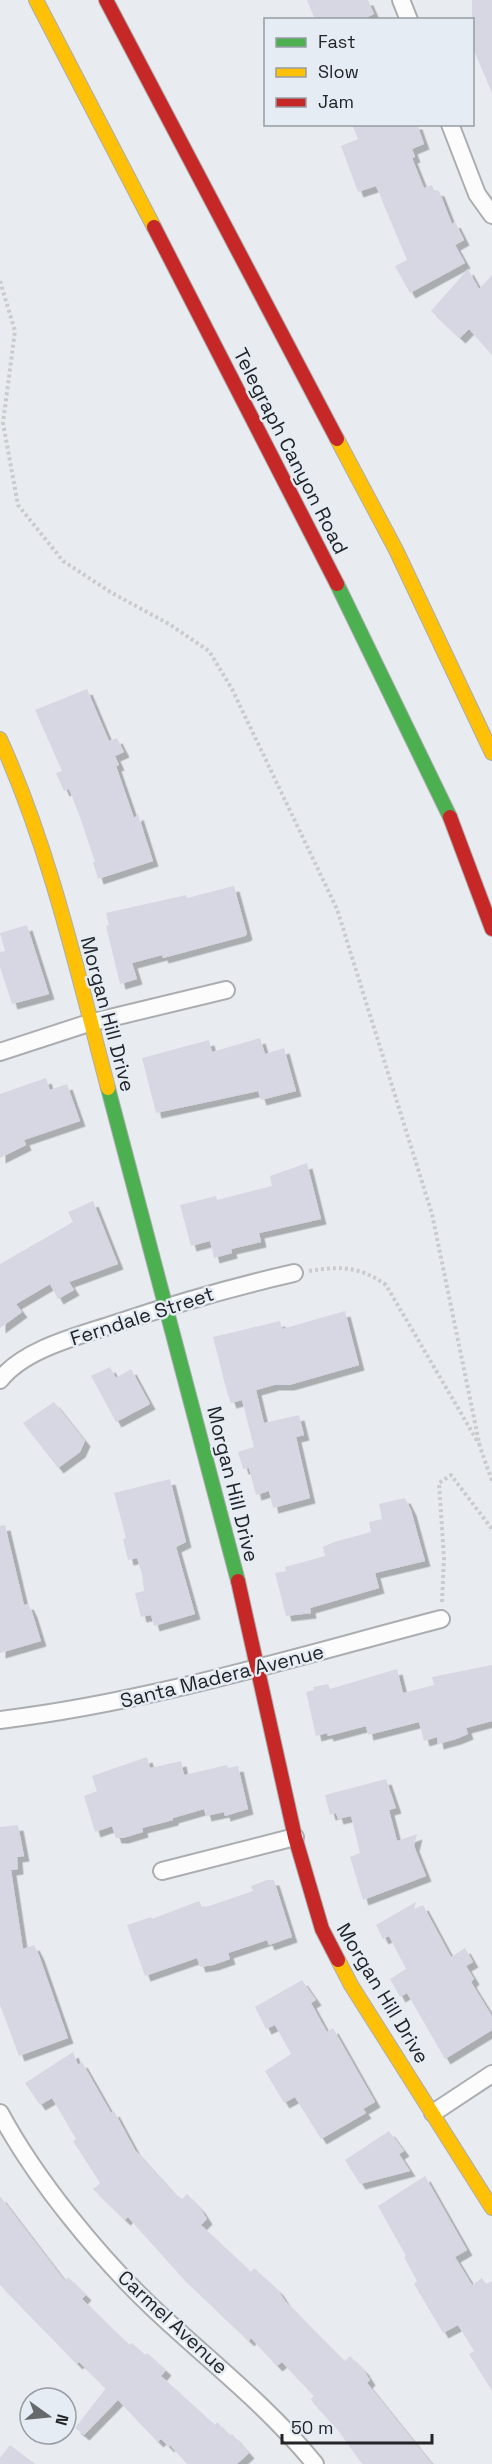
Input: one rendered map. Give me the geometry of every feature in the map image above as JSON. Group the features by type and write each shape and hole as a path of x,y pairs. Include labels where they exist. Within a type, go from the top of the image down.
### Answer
{"main road":[{"name":"Telegraph Canyon Road","path":"36,0 301,511 446,806 492,929"},
{"path":"106,0 396,550 492,753"},
{"name":"Morgan Hill Drive","path":"0,739 24,792 55,888 259,1667 295,1837 321,1929 351,1985 492,2208"}],"street":[{"path":"401,0 408,18"},
{"path":"451,126 477,194 492,214"},
{"path":"0,1052 89,1023 226,990"},
{"name":"Ferndale Street","path":"0,1380 39,1351 166,1306 212,1292 294,1273"},
{"name":"Santa Madera Avenue","path":"0,1720 70,1711 134,1699 441,1618"},
{"path":"162,1871 295,1837"},
{"path":"433,2113 492,2074"},
{"name":"Carmel Avenue","path":"0,2113 45,2183 119,2271 154,2308 227,2372 284,2427 315,2464"}],"path":[{"path":"0,281 15,331 13,362 3,423 18,505 63,561 112,593 170,624 209,651 232,689 337,909 432,1214 480,1447 492,1481"},
{"path":"294,1273 340,1266 369,1273 386,1285 480,1447"},
{"path":"441,1618 444,1558 439,1483 451,1475 492,1528"}],"building":[{"path":"307,0 368,0 374,14 365,18 314,18"},
{"path":"472,0 492,0 492,93 474,51 474,18 472,18"},
{"path":"353,126 418,126 424,144 412,149 415,157 412,158 424,188 432,185 434,190 439,191 452,224 455,222 464,240 455,245 465,263 410,293 395,266 407,260 376,186 358,192 341,146 358,139"},
{"path":"468,269 479,289 492,275 492,355 469,329 460,338 431,311"},
{"path":"87,689 109,741 117,738 124,752 115,756 119,765 116,766 134,818 138,814 153,861 98,879 93,862 95,862 80,817 69,789 64,791 56,773 62,771 35,710"},
{"path":"234,886 247,934 245,936 163,958 162,955 132,963 137,979 120,984 106,926 109,925 106,913 186,895 187,898"},
{"path":"27,925 49,994 12,1004 0,967 0,952 5,951 0,933"},
{"path":"260,1038 265,1054 284,1048 296,1091 261,1100 258,1091 156,1113 142,1058 209,1040 212,1052"},
{"path":"46,1078 50,1090 67,1084 80,1121 24,1140 26,1145 0,1158 0,1094"},
{"path":"307,1163 321,1219 259,1233 261,1242 231,1249 232,1253 214,1258 210,1241 191,1246 180,1205 216,1196 217,1200 272,1186 270,1176"},
{"path":"93,1201 118,1264 69,1282 74,1290 58,1299 50,1284 16,1304 22,1312 0,1328 0,1264 73,1222 68,1212"},
{"path":"345,1311 359,1365 289,1385 274,1385 256,1390 264,1423 299,1415 304,1435 296,1437 310,1498 273,1508 269,1491 256,1495 249,1468 243,1469 238,1452 254,1447 242,1400 231,1403 213,1337 280,1321 282,1329"},
{"path":"110,1367 116,1378 131,1369 150,1404 116,1422 91,1376"},
{"path":"54,1402 85,1441 80,1452 58,1468 23,1423"},
{"path":"170,1479 186,1542 176,1547 195,1614 154,1626 151,1615 141,1617 135,1593 144,1591 142,1574 137,1558 128,1560 123,1539 126,1538 114,1493"},
{"path":"405,1498 411,1510 425,1561 375,1573 379,1588 310,1608 311,1613 286,1616 275,1573 286,1571 285,1567 325,1556 323,1547 334,1542 371,1532 369,1522 382,1519 379,1504"},
{"path":"5,1525 24,1605 28,1604 32,1612 41,1641 0,1653 0,1526"},
{"path":"492,1665 492,1721 466,1728 468,1734 456,1739 438,1744 437,1737 424,1741 419,1722 368,1735 366,1726 328,1736 327,1733 316,1736 306,1692 314,1690 313,1687 328,1684 330,1689 397,1669 403,1693 434,1685 432,1677"},
{"path":"147,1757 150,1768 181,1761 184,1775 227,1765 228,1768 238,1766 248,1809 225,1816 224,1812 206,1816 204,1809 142,1828 143,1832 123,1838 116,1838 112,1826 95,1832 84,1796 97,1791 92,1776"},
{"path":"386,1779 396,1808 389,1810 397,1841 417,1834 414,1846 426,1876 363,1900 350,1857 360,1853 351,1816 338,1819 336,1813 330,1815 325,1795"},
{"path":"18,1825 24,1856 17,1857 18,1869 11,1870 23,1949 34,1945 68,2038 19,2056 0,2005 0,1827"},
{"path":"274,1880 292,1937 269,1945 267,1940 228,1953 230,1959 213,1965 200,1967 197,1958 145,1976 127,1925 151,1917 152,1919 199,1901 202,1907 209,1906 253,1891 251,1886"},
{"path":"416,1902 414,1909 423,1905 451,1957 465,1948 473,1962 466,1966 474,1979 471,1982 492,2016 492,2030 445,2059 407,1993 400,1997 390,1979 406,1969 389,1936 383,1939 376,1925"},
{"path":"302,1980 316,2000 311,2003 327,2032 333,2028 375,2102 363,2109 366,2113 321,2139 295,2097 284,2103 265,2071 291,2054 275,2025 266,2029 255,2007"},
{"path":"73,2052 78,2065 82,2062 111,2113 114,2111 135,2150 172,2191 182,2199 187,2194 200,2208 207,2219 201,2225 251,2272 254,2268 278,2290 285,2301 345,2361 350,2356 363,2369 370,2380 367,2383 432,2464 362,2464 337,2429 314,2404 311,2399 314,2396 282,2362 277,2366 251,2338 249,2341 180,2275 128,2217 125,2220 93,2189 100,2183 73,2141 76,2139 52,2098 40,2105 25,2083"},
{"path":"389,2131 404,2151 399,2154 410,2171 360,2184 345,2160"},
{"path":"425,2176 467,2250 455,2257 472,2285 482,2278 486,2284 492,2281 492,2391 469,2354 474,2351 458,2325 443,2333 414,2284 417,2281 404,2257 406,2256 378,2206"},
{"path":"0,2196 65,2281 68,2277 86,2295 82,2299 129,2345 132,2343 145,2355 147,2353 166,2370 161,2376 215,2425 217,2422 230,2436 232,2434 249,2453 237,2464 187,2464 170,2445 169,2447 161,2439 158,2442 118,2400 84,2435 78,2430 78,2424 106,2388 79,2362 77,2364 0,2285"},
{"path":"10,2445 35,2464 0,2464 0,2458"}],"traffic: fast":[{"path":"337,584 450,817"},
{"path":"108,1088 238,1581"}],"traffic: slow":[{"path":"36,0 154,227"},
{"path":"337,439 396,550 492,753"},
{"path":"0,739 18,781 48,867 108,1088"},
{"path":"338,1960 351,1985 492,2208"}],"traffic: jam":[{"path":"106,0 337,439"},
{"path":"154,227 337,584"},
{"path":"450,817 492,929"},
{"path":"238,1581 295,1837 322,1929 338,1960"}]}
